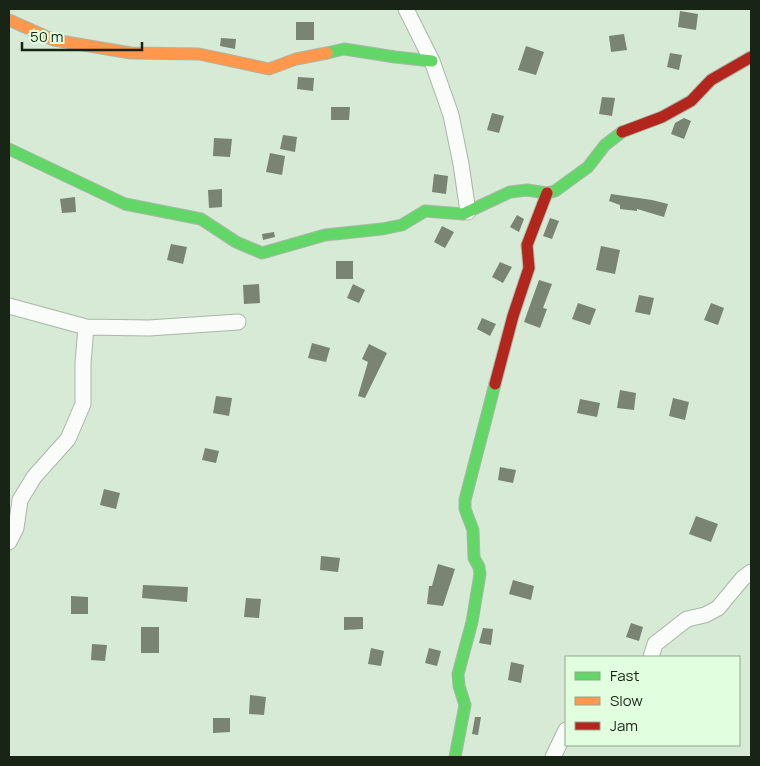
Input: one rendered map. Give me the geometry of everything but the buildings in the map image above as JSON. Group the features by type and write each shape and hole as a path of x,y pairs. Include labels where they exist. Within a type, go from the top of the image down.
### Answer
{"street":[{"path":"406,9 432,62 451,115 468,212"},
{"path":"9,20 54,40 131,53 199,54 269,69 296,59 344,49 432,62"},
{"path":"9,149 125,204 201,219 236,242 262,253 325,235 402,225 425,211 463,214 510,192 528,190 547,193 555,191 588,167 605,146 624,131 662,117 692,100 711,80 751,57"},
{"path":"454,757 465,705 464,697 459,688 458,678 461,657 468,640 480,574 474,558 473,530 465,509 465,500 513,316 529,268 527,246 547,193"},
{"path":"9,306 86,327 149,328 238,322"},
{"path":"9,542 16,528 20,500 34,477 68,439 83,404 83,363 86,327"},
{"path":"651,656 656,644 687,619 705,615 718,608 743,578 751,572"},
{"path":"553,757 565,732"}],"traffic: fast":[{"path":"327,53 344,49 432,61"},
{"path":"9,149 125,204 201,219 236,242 262,253 325,235 402,225 425,211 463,214 510,192 527,190 547,193 555,191 588,167 605,145 622,132"},
{"path":"455,757 465,705 459,686 458,674 472,622 480,574 479,567 474,558 473,530 465,509 465,500 495,384"}],"traffic: slow":[{"path":"9,20 54,40 131,53 199,54 269,69 296,59 327,53"}],"traffic: jam":[{"path":"622,132 662,117 691,101 711,80 751,57"},
{"path":"495,384 513,316 529,268 527,245 547,193"}]}
